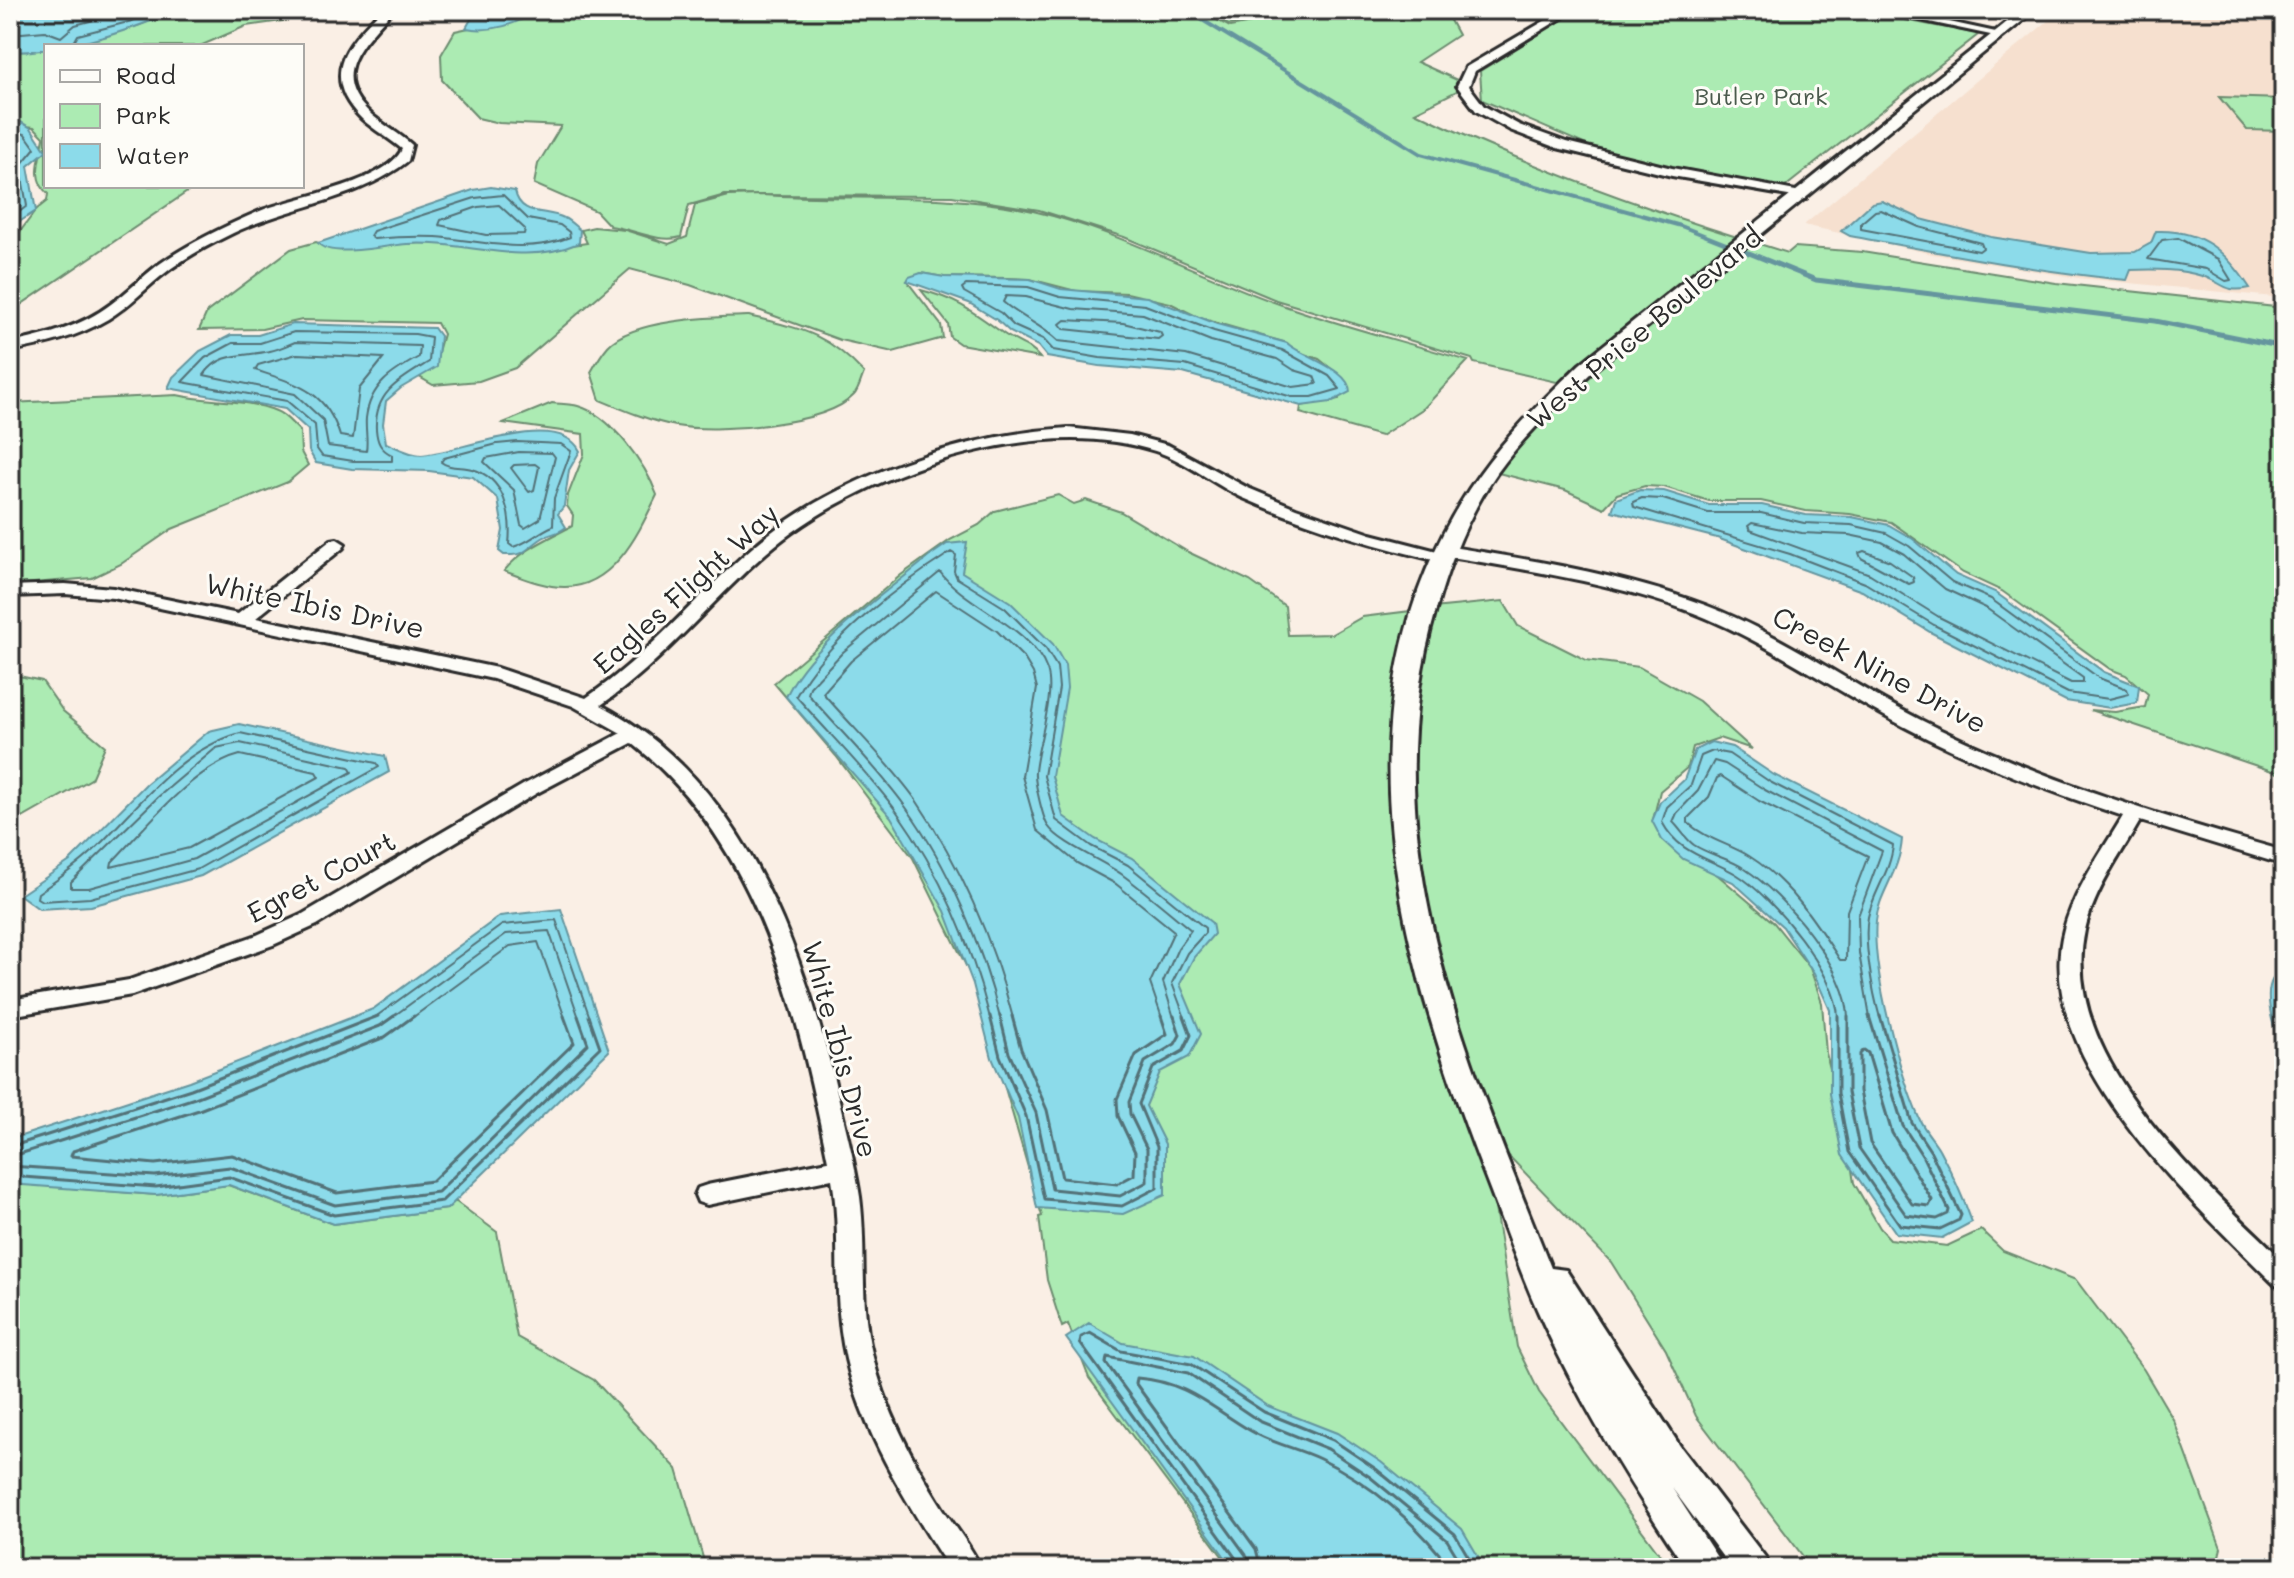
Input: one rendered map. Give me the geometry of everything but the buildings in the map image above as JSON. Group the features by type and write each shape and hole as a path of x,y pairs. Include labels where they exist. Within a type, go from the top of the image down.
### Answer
{"street":[{"path":"10,347 65,338 105,315 170,263 218,235 290,204 379,177 403,162 408,148 362,113 345,79 345,66 355,43 388,10"},
{"path":"1570,10 1470,69 1463,86 1467,97 1495,117 1583,153 1801,196"},
{"path":"1878,10 2002,32"},
{"path":"1900,10 2002,32"},
{"name":"West Price Boulevard","path":"1706,1568 1626,1447 1591,1385 1561,1325 1466,1093 1434,995 1415,918 1405,847 1400,762 1404,685 1418,625 1444,551 1479,486 1511,442 1586,368 2030,10"},
{"name":"Eagles Flight Way","path":"588,706 637,672 766,544 800,519 867,483 990,441 1028,435 1077,433 1146,443 1188,459 1228,484 1266,502 1367,539 1444,551"},
{"path":"242,620 337,544"},
{"name":"Creek Nine Drive","path":"1444,551 1612,582 1729,622 1814,665 1883,708 1936,736 2135,812 2284,858"},
{"name":"White Ibis Drive","path":"10,591 103,591 497,674 588,706 634,734 665,760 697,796 733,845 765,902 800,991 848,1199 852,1326 868,1388 888,1438 914,1486 966,1568"},
{"name":"Egret Court","path":"10,1008 132,987 265,940 321,913 530,789 634,734"},
{"path":"2135,812 2085,901 2074,933 2072,976 2081,1020 2097,1062 2129,1111 2284,1278"},
{"path":"707,1195 842,1168"},
{"name":"West Price Boulevard","path":"1511,1203 1621,1387 1752,1568"}],"shaded area":[{"path":"2061,10 2284,10 2284,298 2078,278 1932,254 1804,225"}],"green space":[{"path":"178,10 302,10 289,20 246,26 205,44 62,44 137,26"},
{"path":"539,10 1198,10 1230,27 1324,10 1446,13 1458,35 1417,62 1457,80 1457,91 1415,112 1575,181 1740,238 1561,383 1474,363 1472,359 1276,300 1124,237 1039,210 952,196 725,195 689,205 681,237 664,239 610,226 596,211 534,184 538,164 561,126 499,123 478,118 442,80 441,55 455,31 530,15"},
{"path":"1203,10 1314,10 1229,25"},
{"name":"Butler Park","path":"1578,10 1851,10 1979,34 1785,187 1614,157 1482,100 1480,71"},
{"path":"44,48 44,137 34,127 10,124 10,51"},
{"path":"2219,97 2284,99 2284,131 2247,130"},
{"path":"44,137 44,188 193,188 10,312 10,245 37,209 47,201 48,194 39,181"},
{"path":"729,196 966,201 1033,211 1124,240 1295,310 1468,361 1424,408 1381,436 1300,413 1301,406 1339,399 1339,375 1319,359 1295,351 1287,343 1200,318 1170,303 1127,293 1076,291 1030,279 944,277 921,273 907,281 941,325 943,338 893,352 840,340 690,285 630,269 515,368 479,381 433,385 416,375 436,359 443,334 437,323 302,320 262,329 199,330 207,312 291,249 316,242 331,247 426,243 559,247 587,243 581,230 594,227 625,230 669,244 687,237 695,205"},
{"path":"1753,242 1788,253 1795,247 1862,252 2056,283 2284,308 2284,775 2090,710 2115,712 2145,707 2148,694 2126,675 2110,669 2002,591 1963,573 1891,522 1850,514 1806,511 1761,501 1709,501 1664,487 1645,486 1617,494 1604,508 1565,490 1498,473 1525,440 1586,378"},
{"path":"921,290 965,308 1028,347 1040,358 960,344 950,337 948,324"},
{"path":"749,316 825,340 864,373 856,393 840,406 795,420 716,428 666,424 600,400 591,372 608,346 620,337 635,330 675,321"},
{"path":"177,395 252,404 279,412 300,431 301,452 308,465 288,482 172,529 121,564 92,578 10,585 10,403"},
{"path":"552,403 578,406 603,419 636,456 657,495 633,541 622,555 611,568 582,585 556,587 504,571 527,551 572,526 568,495 584,454 583,434 503,423"},
{"path":"1058,495 1074,504 1086,500 1121,512 1188,552 1250,581 1285,606 1288,635 1332,634 1362,617 1411,611 1393,684 1389,802 1403,918 1421,996 1452,1093 1493,1195 1517,1347 1539,1392 1670,1568 1231,1568 1089,1378 1068,1324 1062,1327 1047,1280 1039,1217 1042,1216 975,984 913,858 836,756 774,683 901,575 950,540 979,525 995,511"},
{"path":"1503,601 1518,626 1586,660 1639,667 1699,701 1752,749 1719,738 1693,747 1688,767 1660,791 1653,820 1774,923 1810,968 1822,1003 1826,1053 1846,1131 1854,1183 1880,1228 1890,1239 1947,1246 1981,1230 2003,1251 2076,1280 2144,1370 2174,1421 2221,1548 2216,1568 1812,1568 1696,1416 1666,1350 1611,1262 1505,1152 1479,1092 1447,995 1428,918 1413,803 1412,723 1433,608"},
{"path":"10,674 42,681 63,711 105,746 91,779 10,825"},
{"path":"10,1183 156,1195 228,1185 333,1224 447,1209 455,1201 497,1232 517,1337 594,1380 677,1469 706,1568 10,1568"}],"water":[{"path":"10,10 178,10 95,39 74,44 44,44 44,50 10,52"},
{"path":"476,10 539,10 504,26 466,28"},
{"path":"21,122 31,128 44,153 28,166 36,211 10,228 10,124"},
{"path":"491,187 515,191 522,205 528,209 568,220 580,230 579,243 557,250 514,253 429,244 346,251 324,248 318,243 473,190"},
{"path":"1882,201 1921,219 1991,237 2091,253 2135,252 2151,243 2156,231 2187,234 2212,245 2232,264 2250,288 2234,290 2209,278 2166,270 2131,270 2127,280 2057,272 1850,236 1841,231 1872,203"},
{"path":"921,273 944,277 1030,279 1061,289 1147,297 1217,324 1287,343 1334,370 1348,384 1350,392 1331,402 1301,406 1183,373 1099,366 1047,357 1038,346 1010,332 969,303 907,281 909,277"},
{"path":"293,324 434,328 440,336 437,367 401,388 386,401 383,424 386,443 421,455 530,433 551,433 569,439 580,451 569,470 564,506 558,514 566,527 521,553 504,555 499,551 503,530 498,499 473,477 429,471 352,469 316,463 309,451 308,430 285,409 168,388 173,377 200,351 231,335 258,335"},
{"path":"1640,490 1664,491 1709,505 1762,505 1806,515 1852,517 1889,525 1913,539 1956,575 1995,592 2104,672 2139,686 2137,703 2110,708 2066,701 1930,632 1862,591 1717,538 1612,511 1616,499"},
{"path":"967,542 962,572 1010,602 1053,644 1065,665 1067,688 1052,776 1063,816 1095,839 1132,858 1212,923 1214,934 1194,957 1180,984 1201,1034 1189,1057 1160,1072 1146,1106 1165,1144 1165,1195 1123,1214 1037,1208 1018,1118 992,1058 973,984 945,911 891,817 786,697 811,658 850,621 947,544"},
{"path":"239,724 385,756 389,772 201,876 91,906 39,909 20,895 70,861 146,784 209,731"},
{"path":"1711,742 1732,747 1774,775 1902,839 1876,921 1878,965 1888,1021 1911,1099 1948,1167 1972,1222 1942,1238 1896,1233 1842,1155 1830,1094 1830,1010 1814,974 1783,927 1733,882 1683,859 1662,840 1652,821 1660,802 1684,780 1695,750"},
{"path":"561,909 609,1051 447,1209 333,1224 229,1185 156,1195 10,1184 12,1139 189,1081 373,1009 500,916"},
{"path":"2284,971 2284,1053 2272,1021 2269,995 2275,976"},
{"path":"1089,1323 1123,1343 1194,1356 1268,1406 1337,1433 1381,1462 1462,1529 1485,1568 1233,1568 1066,1338"}],"waterway":[{"path":"1186,10 1421,154 1681,226 1751,254"},
{"path":"1751,254 1816,280 2155,321 2284,347"}]}
